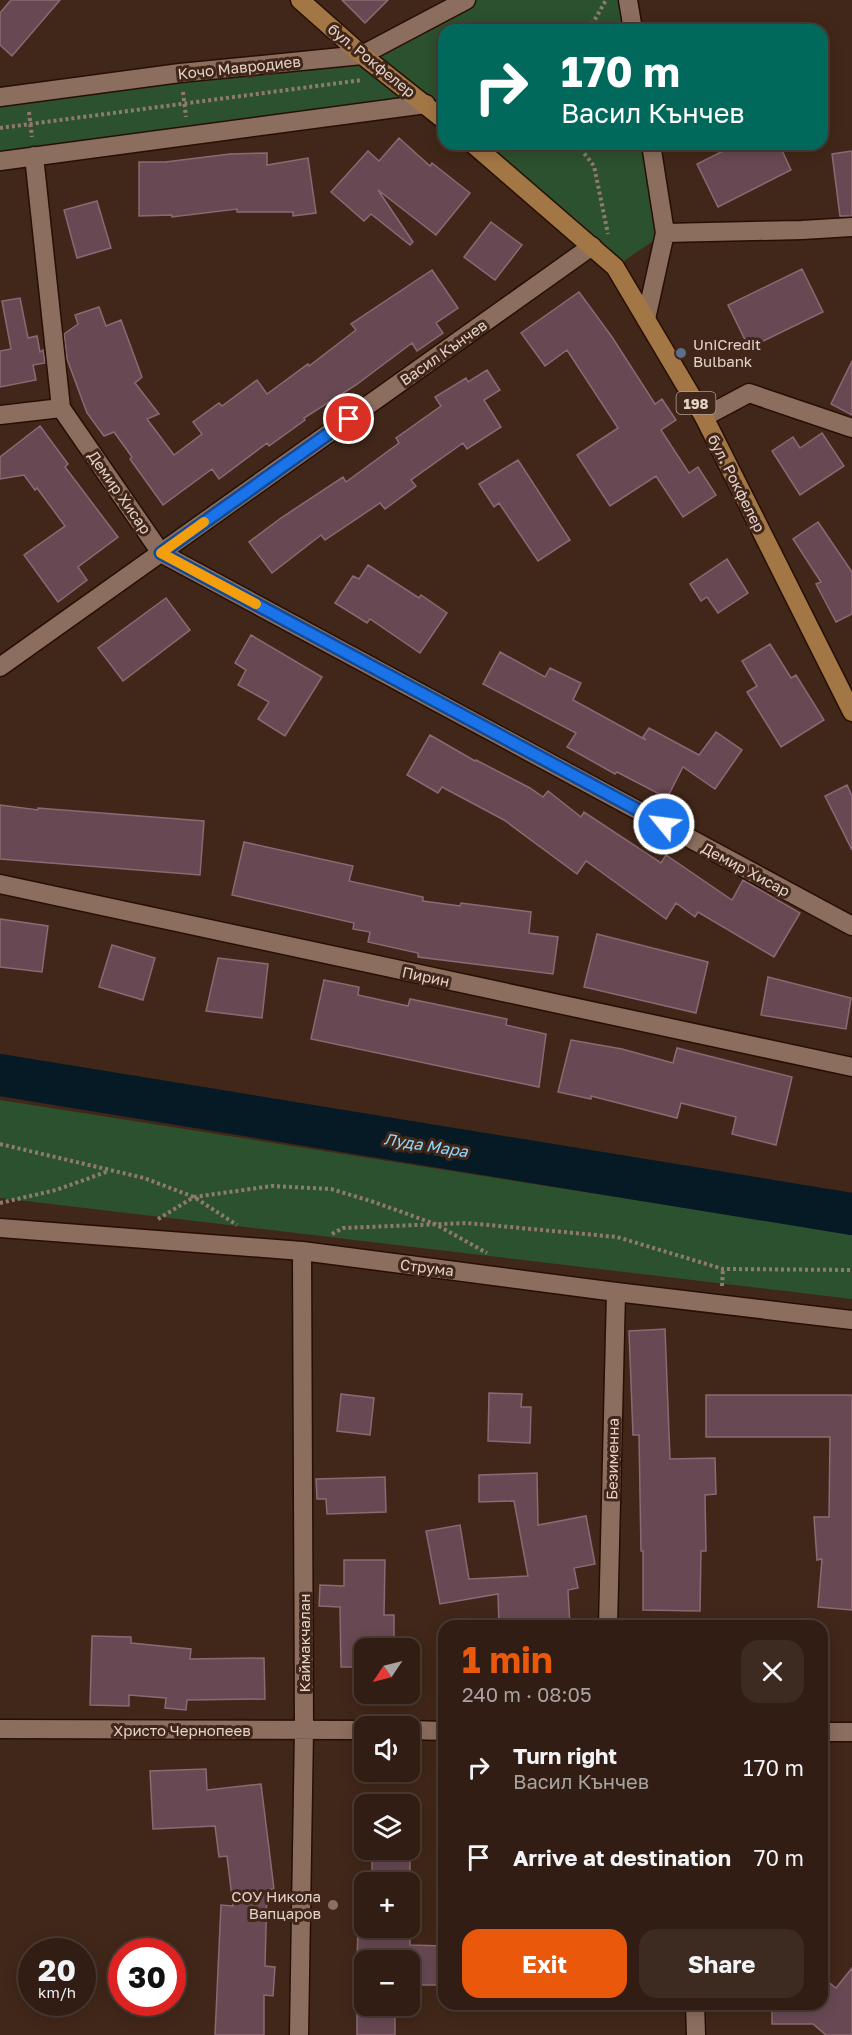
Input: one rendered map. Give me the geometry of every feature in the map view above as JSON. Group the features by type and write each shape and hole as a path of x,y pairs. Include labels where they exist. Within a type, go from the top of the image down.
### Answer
{"main road":[{"name":"бул. Рокфелер","path":"300,0 362,55 438,115"},
{"name":"бул. Рокфелер","path":"479,150 615,267 704,417 852,712"}],"street":[{"name":"Кочо Мавродиев","path":"0,97 180,73 362,55 466,0"},
{"path":"628,0 632,24"},
{"path":"0,160 426,104"},
{"path":"646,319 665,233 652,150"},
{"name":"Демир Хисар","path":"34,156 62,408 161,553 852,926"},
{"path":"665,233 852,227"},
{"name":"Васил Кънчев","path":"0,667 592,246"},
{"path":"704,417 748,393 852,428"},
{"path":"0,415 62,408"},
{"name":"Пирин","path":"0,884 852,1067"},
{"name":"Струма","path":"0,1228 302,1251 852,1320"},
{"name":"Каймакчалан","path":"299,2035 304,1730 302,1251"},
{"name":"Безименна","path":"608,1620 616,1292"},
{"name":"Христо Чернопеев","path":"0,1729 354,1730"},
{"path":"420,1731 438,1731"},
{"path":"828,1732 852,1732"},
{"path":"695,2010 696,2035"}],"path":[{"path":"592,24 606,0"},
{"path":"180,73 189,136"},
{"path":"0,128 390,76"},
{"path":"27,93 34,156"},
{"path":"582,150 594,166 615,267"},
{"path":"0,1144 144,1178 194,1197 243,1229"},
{"path":"0,1203 56,1190 111,1170"},
{"path":"157,1220 194,1197 272,1186 331,1189 435,1224 497,1259"},
{"path":"302,1251 343,1228 467,1223 617,1237 723,1269 852,1270"}],"green space":[{"path":"466,0 628,0 632,24 438,24 438,115 426,104 0,161 0,97 362,55"},
{"path":"480,150 652,150 665,233 615,267"},
{"path":"0,1100 852,1234 852,1299 0,1198"}],"building":[{"path":"11,0 60,0 12,56 0,45 0,13"},
{"path":"342,0 388,0 365,23"},
{"path":"399,138 430,166 432,163 470,193 436,235 378,190 413,242 410,245 371,214 364,221 331,192 368,151 379,161"},
{"path":"725,150 782,150 791,170 718,207 697,164"},
{"path":"852,151 852,216 840,216 832,154"},
{"path":"267,153 267,165 308,158 316,213 293,216 293,212 237,212 237,209 172,217 172,215 139,216 139,162 165,162 230,154"},
{"path":"97,201 111,248 77,258 64,210"},
{"path":"491,222 522,245 495,280 464,257"},
{"path":"802,269 823,312 749,348 728,305"},
{"path":"432,270 458,308 436,323 443,333 417,351 412,343 356,385 304,418 305,420 269,446 267,443 219,479 212,469 163,505 114,432 104,436 87,413 67,359 64,334 78,324 75,315 99,307 106,326 121,320 142,377 135,383 159,414 147,419 174,455 202,434 193,422 219,403 222,406 257,380 267,394 356,330 351,324"},
{"path":"579,292 612,337 655,404 662,399 676,420 661,430 689,473 698,467 716,495 683,517 656,476 610,506 577,455 618,428 567,350 545,366 521,333"},
{"path":"20,298 28,338 37,336 45,363 33,365 36,380 0,387 0,351 11,349 2,301"},
{"path":"852,361 852,415 831,404"},
{"path":"487,370 500,390 484,400 501,427 467,449 463,443 411,480 416,486 385,509 380,503 325,540 321,535 272,573 249,542 343,477 346,482 399,443 396,438 441,406 435,397 466,378 468,382"},
{"path":"40,426 68,464 65,467 118,537 78,567 87,580 58,602 24,555 65,526 37,488 35,490 24,475 0,479 0,457"},
{"path":"822,433 844,466 800,495 772,451 793,437 800,448"},
{"path":"518,460 570,540 538,561 499,503 494,507 479,484"},
{"path":"818,522 852,572 852,614 836,622 816,584 821,582 793,539"},
{"path":"727,559 748,593 718,613 707,597 701,601 690,584"},
{"path":"368,565 419,598 421,595 447,613 420,653 370,619 367,623 335,603 353,576 359,579"},
{"path":"166,598 190,630 123,681 98,648"},
{"path":"251,635 322,677 285,736 258,719 269,702 238,685 246,670 235,663"},
{"path":"770,644 791,678 796,675 824,720 781,747 747,692 757,686 742,661"},
{"path":"500,652 545,677 550,668 581,683 573,700 646,740 643,737 649,728 699,755 716,732 742,750 715,789 683,767 667,798 617,772 615,774 567,747 576,733 483,684"},
{"path":"430,735 543,797 548,791 581,817 584,812 661,863 666,855 732,900 743,880 800,913 774,957 698,912 695,917 676,903 666,919 586,861 577,874 504,820 442,787 438,793 407,775"},
{"path":"847,785 852,796 852,850 825,796"},
{"path":"0,805 38,810 38,808 204,821 200,875 0,859"},
{"path":"244,842 353,866 349,881 423,897 423,901 460,906 461,903 531,912 529,933 558,937 553,974 418,957 418,953 368,942 370,932 353,929 354,923 232,895"},
{"path":"0,919 48,926 42,972 0,967"},
{"path":"597,934 708,962 696,1013 584,987"},
{"path":"112,945 155,958 143,1000 99,987"},
{"path":"218,958 268,964 262,1018 206,1011"},
{"path":"768,977 851,998 846,1029 761,1015"},
{"path":"324,980 359,987 358,995 408,1006 410,999 507,1019 506,1025 546,1034 539,1087 311,1039"},
{"path":"571,1040 622,1049 673,1063 677,1048 792,1077 776,1145 732,1134 736,1117 681,1103 677,1118 591,1096 591,1099 558,1092"},
{"path":"665,1329 670,1459 715,1458 716,1494 705,1495 706,1551 701,1551 700,1611 643,1610 639,1435 633,1435 629,1331"},
{"path":"489,1393 522,1394 521,1407 531,1407 530,1443 488,1441"},
{"path":"341,1394 374,1398 370,1435 337,1431"},
{"path":"706,1395 852,1395 852,1610 818,1607 822,1559 817,1560 814,1517 829,1517 830,1437 706,1437"},
{"path":"537,1473 538,1525 586,1516 595,1564 574,1568 578,1588 568,1590 570,1620 499,1620 498,1594 440,1604 426,1531 460,1525 469,1579 528,1576 514,1501 479,1502 479,1475"},
{"path":"385,1477 386,1512 327,1514 326,1499 317,1499 316,1479"},
{"path":"344,1560 385,1560 384,1615 394,1615 394,1638 354,1638 354,1667 341,1667 340,1607 319,1606 320,1585 344,1586"},
{"path":"92,1636 131,1637 131,1643 191,1649 190,1659 264,1658 265,1699 187,1700 186,1710 165,1708 166,1698 129,1695 129,1706 90,1705"},
{"path":"206,1769 207,1790 261,1784 274,1889 267,1890 265,1966 275,1967 273,1996 264,1995 264,2035 215,2035 221,1905 233,1906 227,1856 219,1857 215,1826 153,1829 150,1771"},
{"path":"372,1860 410,1860 410,1872 372,1872"},
{"path":"358,1938 410,1938 410,1945 438,1946 438,1985 420,1985 420,1950 357,1950"},
{"path":"852,1968 852,2035 826,2035 813,2024 772,2024 772,2010 828,2010 828,1982 836,1988"},
{"path":"357,2016 395,2016 395,2035 357,2035"}],"waterway":[{"name":"Луда Мара","path":"0,1075 852,1214"}],"slow traffic":[{"path":"204,522 161,553 256,604"}],"place":[{"name":"UniCredit Bulbank","path":"681,353"},
{"name":"СОУ Никола Вапцаров","path":"333,1905"}],"route":[{"path":"349,419 161,553 664,824"}]}
